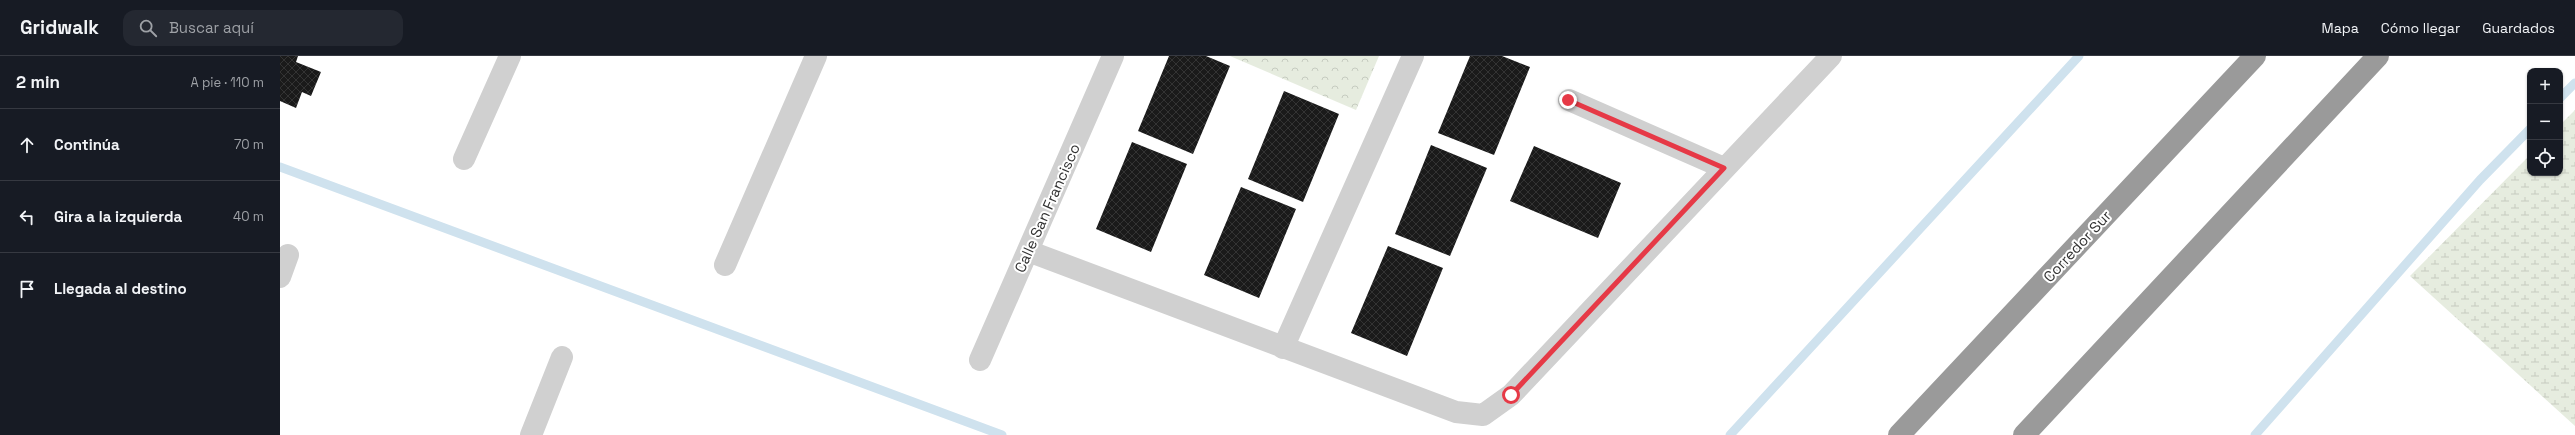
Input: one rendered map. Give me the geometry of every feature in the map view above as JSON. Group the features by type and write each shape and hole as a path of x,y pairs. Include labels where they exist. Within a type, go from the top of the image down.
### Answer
{"highway":[{"name":"Corredor Sur","path":"1899,435 2255,56"},
{"path":"2024,435 2378,56"}],"street":[{"path":"464,159 510,56"},
{"path":"726,265 816,56"},
{"name":"Calle San Francisco","path":"980,360 1113,56"},
{"path":"1283,348 1413,56"},
{"path":"1028,251 1456,412 1483,415 1511,395 1831,56"},
{"path":"1568,100 1724,168"},
{"path":"280,278 288,255"},
{"path":"531,435 562,357"}],"green space":[{"path":"1230,56 1379,56 1356,110"},
{"path":"2575,110 2575,426 2410,276 2527,158 2527,176 2563,176 2563,122"}],"building":[{"path":"280,56 298,56 296,62 321,72 311,96 302,92 296,108 280,101"},
{"path":"1169,56 1206,56 1230,66 1193,154 1138,131"},
{"path":"1470,56 1502,56 1530,67 1494,155 1438,133"},
{"path":"1284,91 1339,114 1303,202 1248,179"},
{"path":"1132,142 1187,164 1151,252 1096,229"},
{"path":"1431,145 1487,168 1450,256 1395,234"},
{"path":"1534,146 1621,183 1598,238 1510,201"},
{"path":"1241,187 1296,209 1259,298 1204,275"},
{"path":"1388,246 1443,268 1407,356 1351,333"}],"waterway":[{"path":"1730,435 2079,56"},
{"path":"2563,95 2575,83"},
{"path":"2255,435 2480,180 2527,132"},
{"path":"280,167 1002,435"}],"route":[{"path":"1511,395 1724,168 1568,100"}]}
